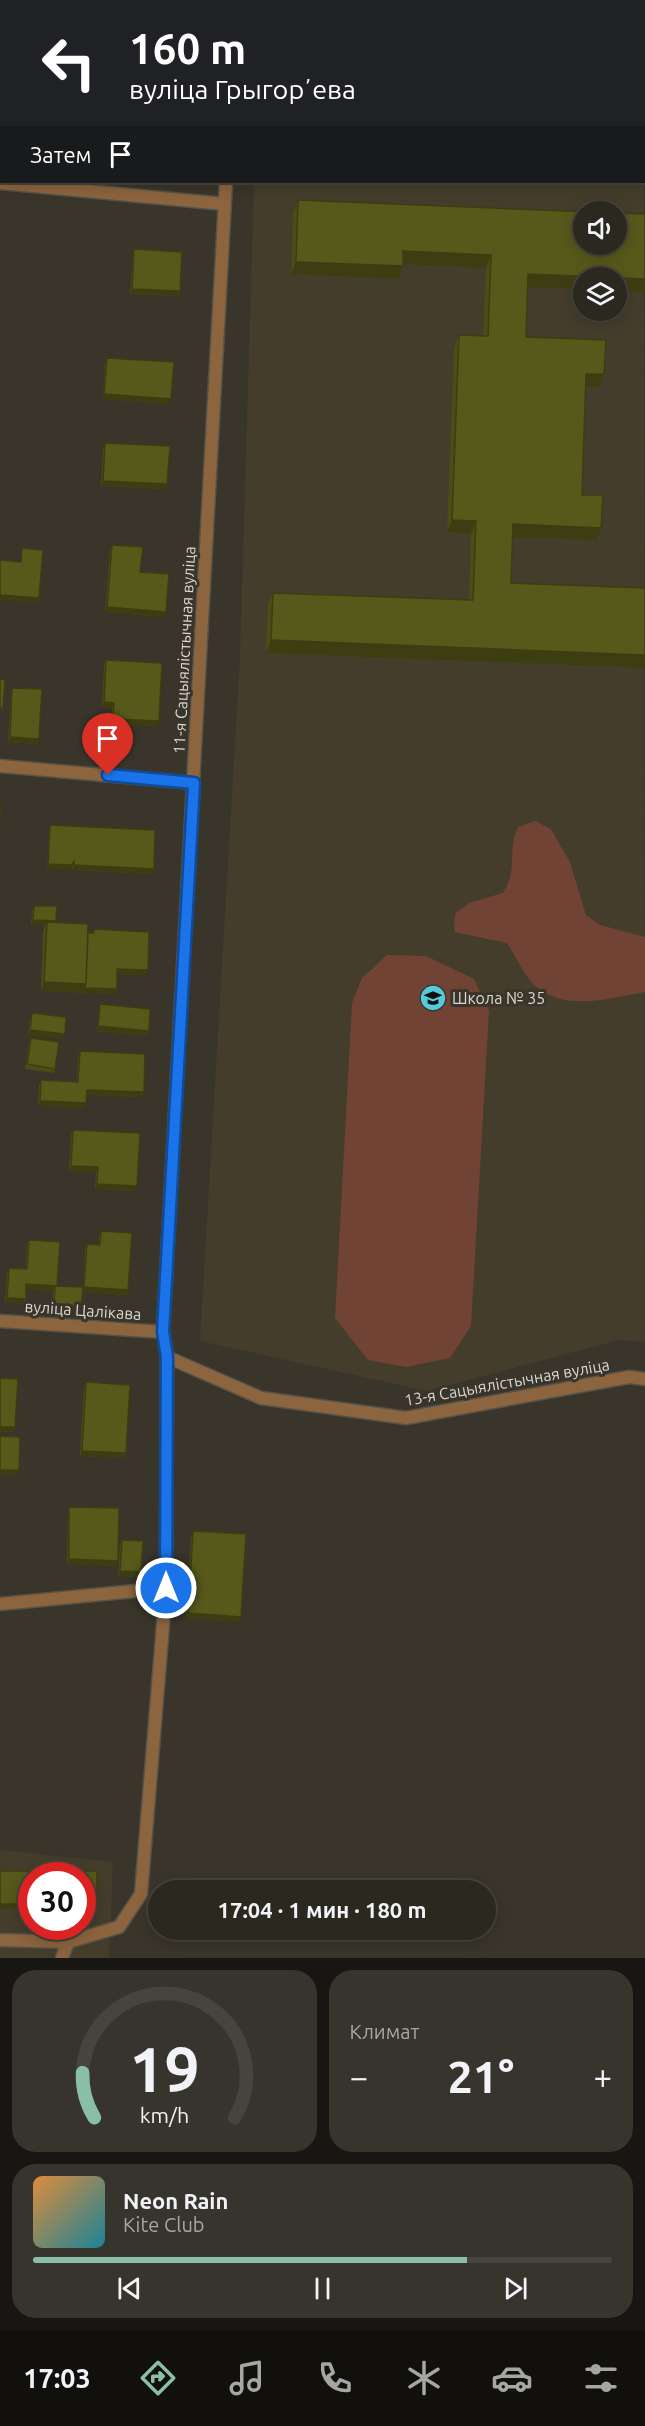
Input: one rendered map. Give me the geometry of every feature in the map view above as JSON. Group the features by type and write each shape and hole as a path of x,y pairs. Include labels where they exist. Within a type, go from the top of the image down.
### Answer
{"street":[{"path":"0,183 225,204"},
{"name":"11-я Сацыялістычная вуліца","path":"0,1940 69,1942 119,1926 141,1894 166,1588 167,1357 163,1332 226,183"},
{"path":"0,766 194,783"},
{"name":"вуліца Цалікава","path":"0,1321 163,1332"},
{"name":"13-я Сацыялістычная вуліца","path":"167,1357 261,1398 406,1418 629,1377 645,1379"},
{"path":"0,1604 166,1588"},
{"path":"62,1958 69,1942"}],"shaded area":[{"name":"Школа № 35","path":"254,183 644,183 645,1342 619,1340 427,1391 200,1341 240,656"},
{"path":"535,821 551,829 570,862 586,915 600,925 645,937 645,992 603,1000 560,999 547,994 531,982 507,943 454,932 455,914 469,903 503,893 512,869 513,846 518,827"},
{"path":"387,955 426,956 474,979 489,1011 471,1326 450,1358 406,1367 368,1360 335,1318 352,1003 362,978"},
{"path":"0,1850 113,1862 109,1958 0,1958"}],"building":[{"path":"298,200 573,211 573,255 627,255 627,213 645,214 645,279 627,278 627,267 573,267 573,276 528,274 526,337 606,340 604,374 586,374 582,495 603,495 601,528 513,524 511,583 645,588 645,655 271,640 273,593 473,600 476,521 452,520 459,335 488,336 491,255 403,251 403,266 296,262"},
{"path":"134,249 182,252 180,291 132,289"},
{"path":"107,358 174,362 171,399 104,394"},
{"path":"105,443 170,446 167,484 103,481"},
{"path":"112,545 143,547 140,572 169,574 166,612 107,607"},
{"path":"22,548 43,550 39,598 0,595 0,560 21,562"},
{"path":"106,660 162,663 159,721 113,719 114,703 104,702"},
{"path":"0,679 5,680 3,708 0,708"},
{"path":"12,688 42,689 39,739 10,737"},
{"path":"50,825 155,830 154,869 74,865 74,862 71,865 48,864"},
{"path":"34,906 57,906 56,921 33,920"},
{"path":"47,922 88,924 86,984 44,982"},
{"path":"94,929 149,932 148,970 117,969 117,989 84,988 88,933 94,933"},
{"path":"100,1004 150,1009 149,1031 98,1026"},
{"path":"32,1013 66,1017 65,1034 30,1030"},
{"path":"31,1038 59,1042 55,1069 27,1064"},
{"path":"80,1051 145,1054 144,1092 87,1090 86,1103 40,1101 41,1080 78,1082"},
{"path":"73,1130 140,1133 137,1186 97,1184 98,1167 71,1166"},
{"path":"101,1231 132,1233 128,1290 84,1287 87,1244 100,1245"},
{"path":"29,1240 60,1242 57,1286 26,1284 26,1299 7,1298 9,1268 27,1269"},
{"path":"55,1286 83,1287 81,1306 54,1304"},
{"path":"0,1378 18,1379 15,1427 0,1427"},
{"path":"86,1382 130,1385 126,1453 82,1451"},
{"path":"0,1436 20,1437 19,1470 0,1470"},
{"path":"69,1507 119,1508 118,1561 69,1559"},
{"path":"193,1531 246,1534 241,1617 188,1613"},
{"path":"122,1540 143,1541 141,1572 120,1571"},
{"path":"0,1871 18,1871 18,1904 0,1904"},
{"path":"96,1871 97,1871 96,1903"}],"place":[{"name":"Школа № 35","path":"433,998"}],"route":[{"path":"108,775 194,783 163,1332 167,1357 166,1588"}]}
